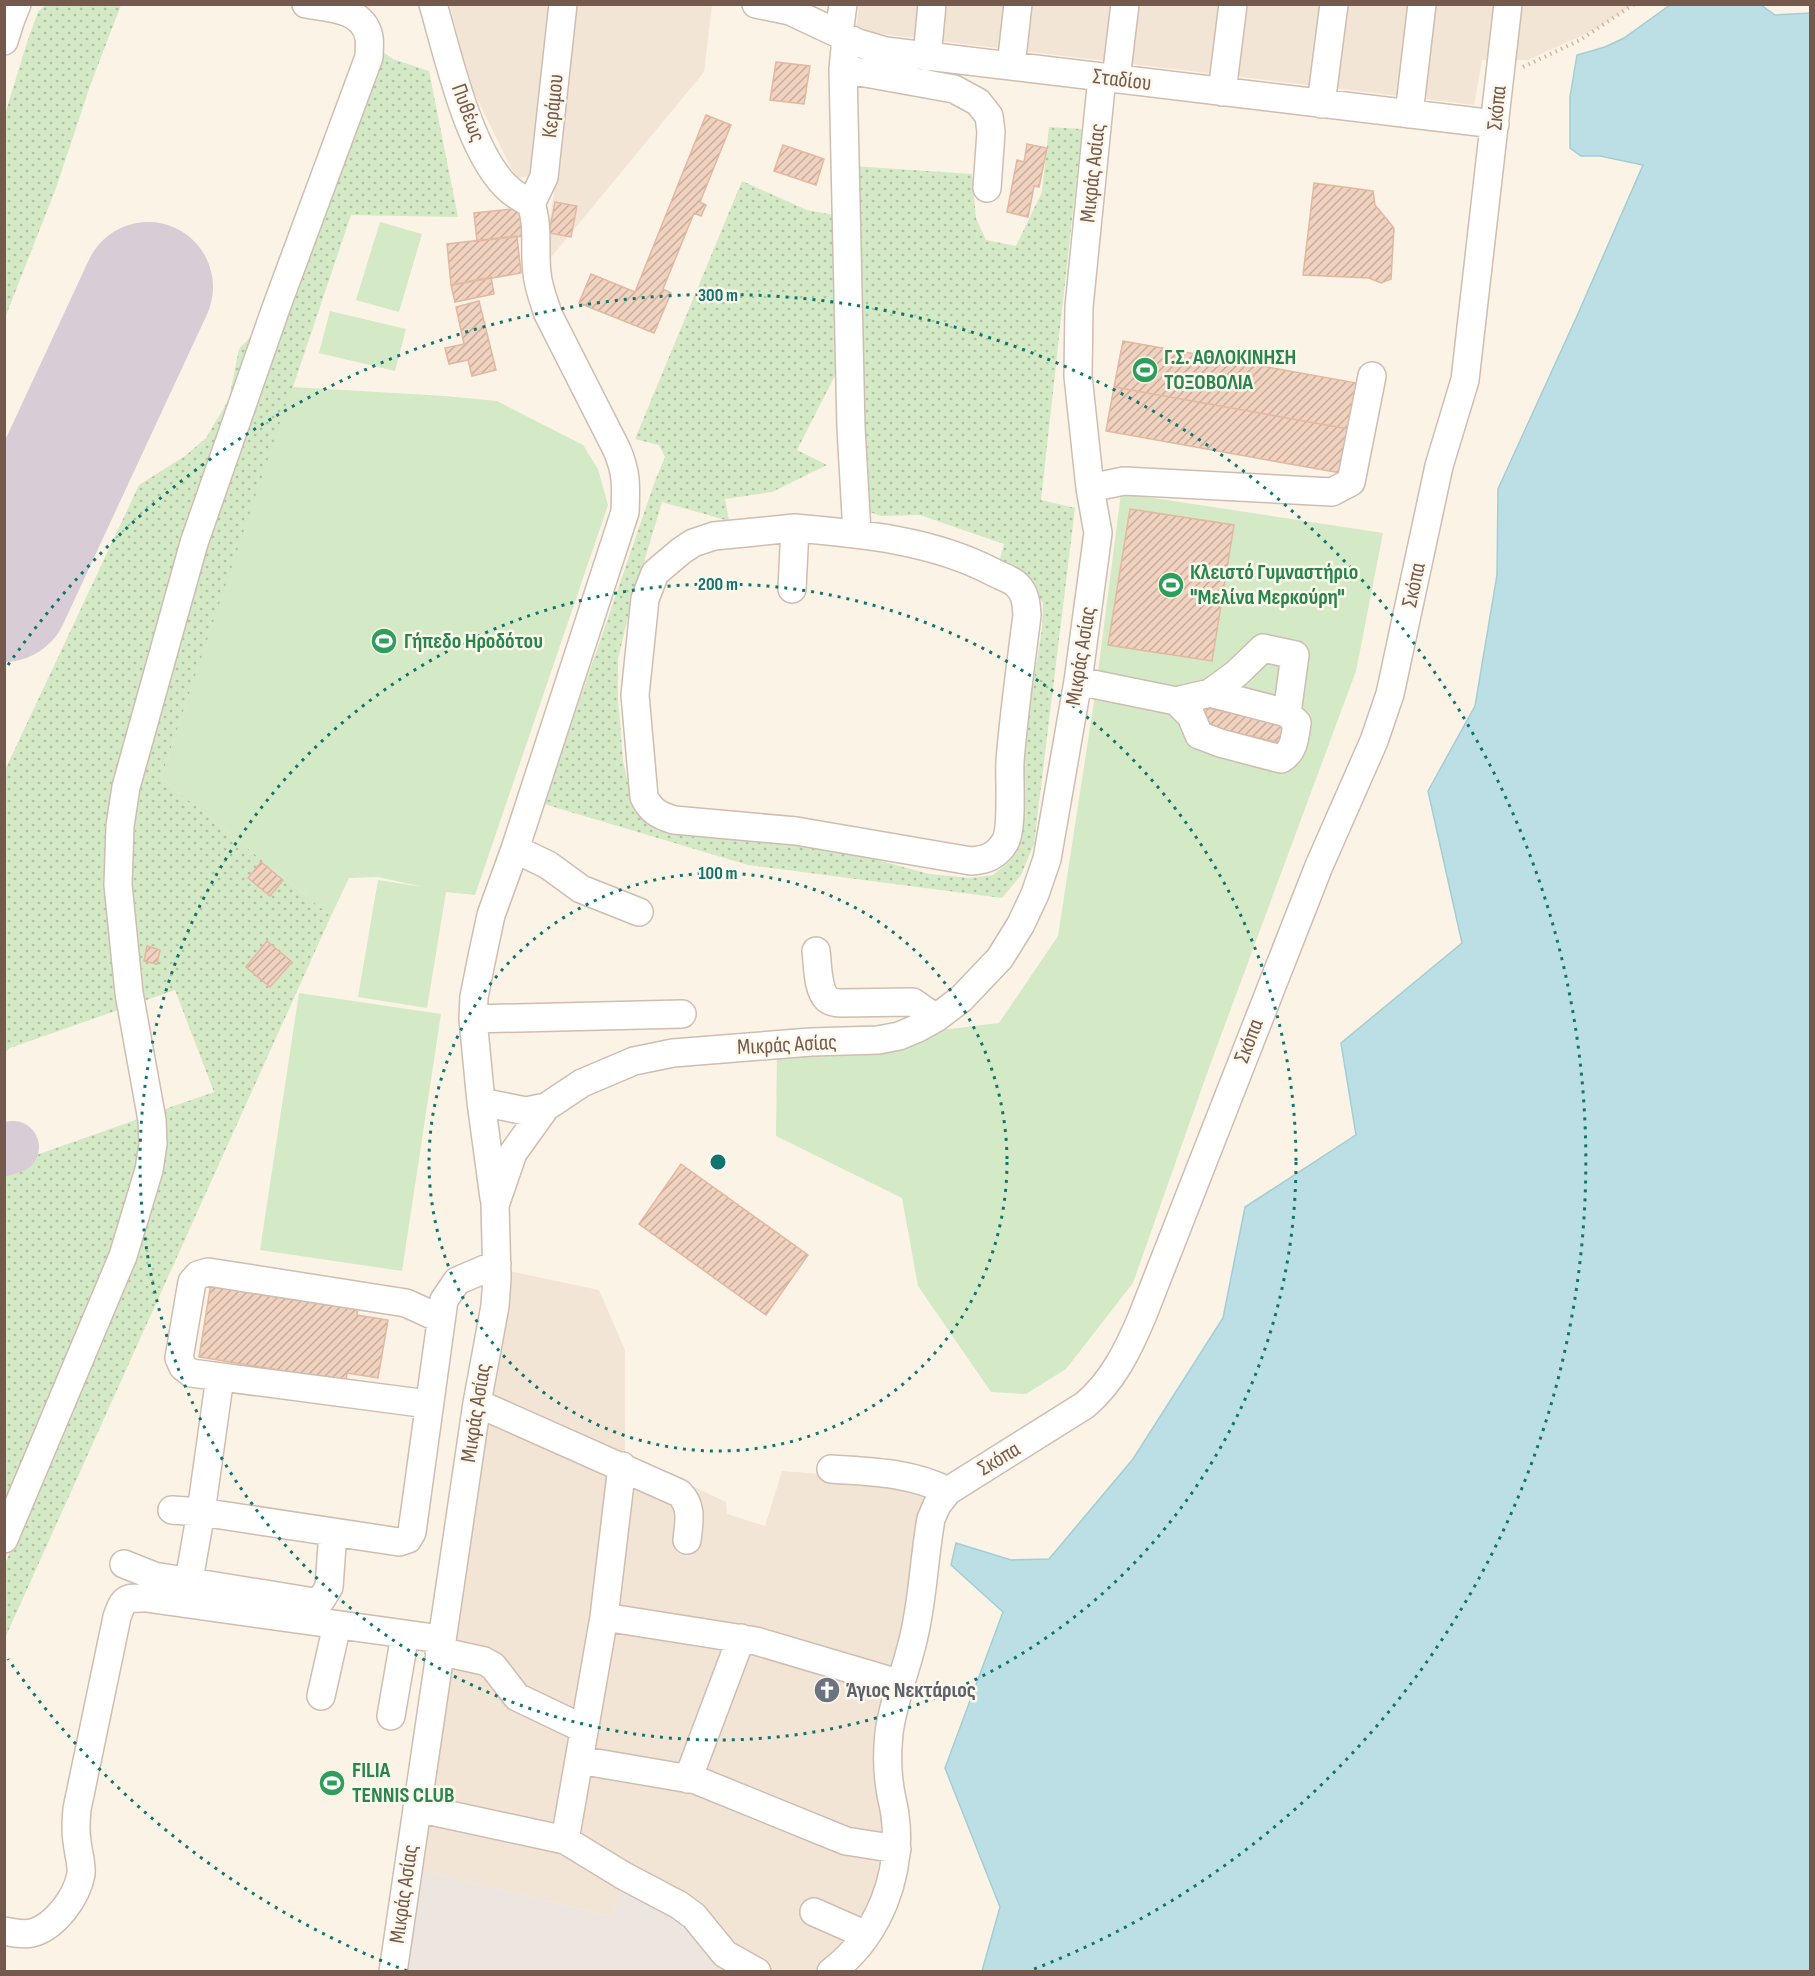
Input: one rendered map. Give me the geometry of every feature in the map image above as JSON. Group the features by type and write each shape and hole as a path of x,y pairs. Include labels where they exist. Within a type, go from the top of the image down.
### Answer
{"street":[{"path":"4,40 18,4"},
{"path":"4,1539 123,1256 149,1170 153,1144 152,1120 129,993 118,885 120,826 126,787 194,543 276,308 369,57 369,37 361,21 345,10 306,4"},
{"name":"Πυθέως","path":"433,4 476,140 490,165 510,190 531,204"},
{"name":"Κεράμου","path":"531,204 542,185 545,170 563,4"},
{"name":"Σταδίου","path":"756,4 790,11 872,48 927,57 1495,124"},
{"path":"843,4 851,428 857,533"},
{"path":"927,57 932,4"},
{"path":"1011,66 1018,4"},
{"name":"Μικράς Ασίας","path":"393,1971 477,1403 495,1306 497,1264 495,1205 513,1153 546,1107 582,1083 634,1061 659,1055 696,1051 811,1042 878,1040 899,1036 936,1018 961,999 1000,958 1021,924 1035,894 1047,860 1078,681 1098,533 1090,488 1078,376 1079,307 1109,78 1125,4"},
{"path":"1222,92 1233,4"},
{"path":"1321,104 1334,4"},
{"path":"1409,114 1422,4"},
{"name":"Σκόπα","path":"831,1971 841,1964 867,1935 880,1913 889,1886 897,1849 895,1814 887,1758 889,1731 918,1618 931,1519 937,1505 948,1491 1085,1406 1097,1395 1119,1365 1142,1317 1319,866 1374,741 1399,658 1439,466 1465,380 1508,4"},
{"path":"843,69 954,89 978,102 989,116 992,132 987,188"},
{"path":"495,1205 472,1019 474,997 491,915 515,849 625,512 626,489 625,468 548,314 542,297 537,275 536,216 531,204"},
{"path":"1090,488 1124,481 1332,492 1351,482 1372,376"},
{"path":"792,589 795,528"},
{"path":"795,528 857,533 939,550 983,567 1016,584 1026,598 1027,615 1010,762 1006,840 997,853 985,860 971,861 796,831 674,820 658,815 649,808 644,796 635,695 645,599 656,573 681,550 714,536 795,528"},
{"path":"1078,681 1176,701 1210,693 1236,674 1263,648 1295,655 1287,713"},
{"path":"1176,701 1191,716 1199,735 1281,759 1288,755 1294,742 1297,723 1287,713 1210,693"},
{"path":"515,849 548,865 581,889 639,912"},
{"path":"816,951 821,987 827,999 841,1003 913,1002 936,1018"},
{"path":"472,1019 682,1014"},
{"path":"481,1102 526,1111 546,1107"},
{"path":"172,1510 201,1512 399,1542 408,1539 412,1532 444,1300 457,1281 497,1264"},
{"path":"428,1404 191,1373 183,1367 179,1358 192,1282 198,1275 208,1272 406,1303 441,1319"},
{"path":"189,1580 220,1377"},
{"path":"477,1403 679,1493 686,1499 690,1511 687,1540"},
{"path":"565,1840 604,1617 622,1466"},
{"path":"831,1469 893,1473 928,1482 948,1491"},
{"path":"124,1564 154,1575 314,1602 321,1600 329,1587 333,1532"},
{"path":"4,1931 17,1934 32,1933 48,1926 63,1912 72,1898 81,1874 75,1827 77,1809 117,1617 122,1602 128,1598 146,1598 405,1635 440,1645 493,1666 517,1697 584,1729"},
{"path":"604,1617 741,1638 902,1684"},
{"path":"321,1696 337,1625"},
{"path":"391,1716 405,1635"},
{"path":"688,1779 741,1638"},
{"path":"579,1760 696,1780 846,1841 897,1849"},
{"path":"417,1808 565,1840 624,1876 679,1905 694,1916 725,1954 757,1971"},
{"path":"814,1912 867,1935"}],"path":[{"path":"1521,77 1523,66 1580,40 1634,4"}],"shaded area":[{"path":"859,4 1633,5 1596,29 1528,60 1482,60 1474,105 856,31"},
{"path":"450,5 712,5 704,72 548,261 549,225 557,172 516,178 469,82"},
{"path":"509,1271 599,1290 625,1350 625,1454 726,1502 727,1514 765,1526 782,1471 862,1477 935,1495 938,1525 899,1725 894,1778 907,1853 898,1904 874,1948 851,1971 747,1971 622,1887 613,1917 414,1869"},
{"path":"414,1869 613,1917 622,1886 687,1917 747,1972 398,1972"}],"green space":[{"path":"45,5 121,5 90,86 56,188 5,318 5,114 28,39 38,12"},
{"path":"383,52 393,59 429,71 458,217 351,215 161,778 331,916 5,1638 5,1564 84,1375 161,1151 165,1109 214,1092 175,990 10,1048 5,1053 5,770 139,485 185,456 206,438 229,399 239,349 288,297"},
{"path":"1049,127 1082,129 1041,500 1075,508 1034,844 1021,875 1002,898 748,865 544,804 665,457 659,445 635,439 742,181 807,210 839,216 844,358 797,450 827,465 772,492 725,499 729,521 662,502 630,609 618,659 618,697 623,761 630,792 647,816 844,851 929,874 971,878 993,875 1011,860 1016,841 1029,710 1042,628 1043,603 1028,582 998,566 1004,544 920,515 881,516 867,511 853,166 972,174 976,218 986,240 1016,246 1042,192"},
{"path":"380,222 422,234 399,312 356,300"},
{"path":"330,311 406,329 395,371 319,353"},
{"name":"Γήπεδο Ηροδότου","path":"292,387 497,401 583,445 598,469 608,505 475,895 446,892 427,1008 358,997 378,880 423,887 378,877 349,878 331,916 161,778"},
{"path":"1121,493 1383,533 1356,671 1210,1065 1133,1283 1066,1369 1026,1394 991,1392 918,1286 902,1198 776,1136 777,1050 999,1023 1058,936 1095,695"},
{"path":"299,993 441,1014 402,1271 260,1250"},
{"path":"144,1117 143,1171 5,1520 5,1166"}],"water":[{"path":"1670,5 1761,5 1775,15 1810,13 1810,1971 982,1971 1000,1907 945,1768 1003,1612 951,1565 956,1543 1011,1560 1049,1559 1133,1459 1223,1318 1245,1207 1356,1135 1341,1043 1462,943 1428,791 1475,706 1497,575 1498,489 1643,165 1600,156 1581,156 1570,148 1570,97 1577,55 1605,47 1624,38"}],"building":[{"path":"776,62 810,66 804,104 770,100"},
{"path":"706,115 731,125 700,202 706,205 701,216 694,213 663,289 671,293 654,333 579,303 591,274 635,292"},
{"path":"1027,144 1047,148 1039,187 1034,186 1028,217 1007,212 1017,160 1024,162"},
{"path":"783,145 824,159 816,185 774,171"},
{"path":"1314,183 1373,191 1375,205 1394,228 1391,279 1381,283 1369,278 1303,275"},
{"path":"555,202 577,206 571,237 549,233"},
{"path":"522,208 525,236 477,241 474,213"},
{"path":"517,236 521,273 451,285 447,244"},
{"path":"491,277 494,294 455,302 451,285"},
{"path":"479,301 496,370 472,376 468,360 449,364 445,348 464,344 456,307"},
{"path":"1123,341 1362,384 1354,430 1114,387"},
{"path":"1114,387 1354,430 1346,474 1106,431"},
{"name":"Κλειστό Γυμναστήριο \"Μελίνα Μερκούρη\"","path":"1130,509 1234,525 1212,661 1108,645"},
{"path":"1207,708 1291,726 1287,744 1203,726"},
{"path":"261,862 283,880 270,896 248,878"},
{"path":"267,941 292,962 270,987 246,967"},
{"path":"147,946 160,950 157,964 144,961"},
{"path":"681,1164 808,1255 766,1315 639,1224"},
{"path":"211,1283 358,1307 357,1315 388,1320 378,1378 347,1373 346,1381 199,1357"}],"taxiway":[{"path":"4,1150 13,1147"}],"runway":[{"path":"4,597 148,287"}],"place":[{"name":"Γ.Σ. ΑΘΛΟΚΙΝΗΣΗ ΤΟΞΟΒΟΛΙΑ","path":"1145,370"},
{"name":"Κλειστό Γυμναστήριο \"Μελίνα Μερκούρη\"","path":"1171,585"},
{"name":"Γήπεδο Ηροδότου","path":"384,641"},
{"name":"Άγιος Νεκτάριος","path":"827,1690"},
{"name":"FILIA TENNIS CLUB","path":"332,1783"}]}
